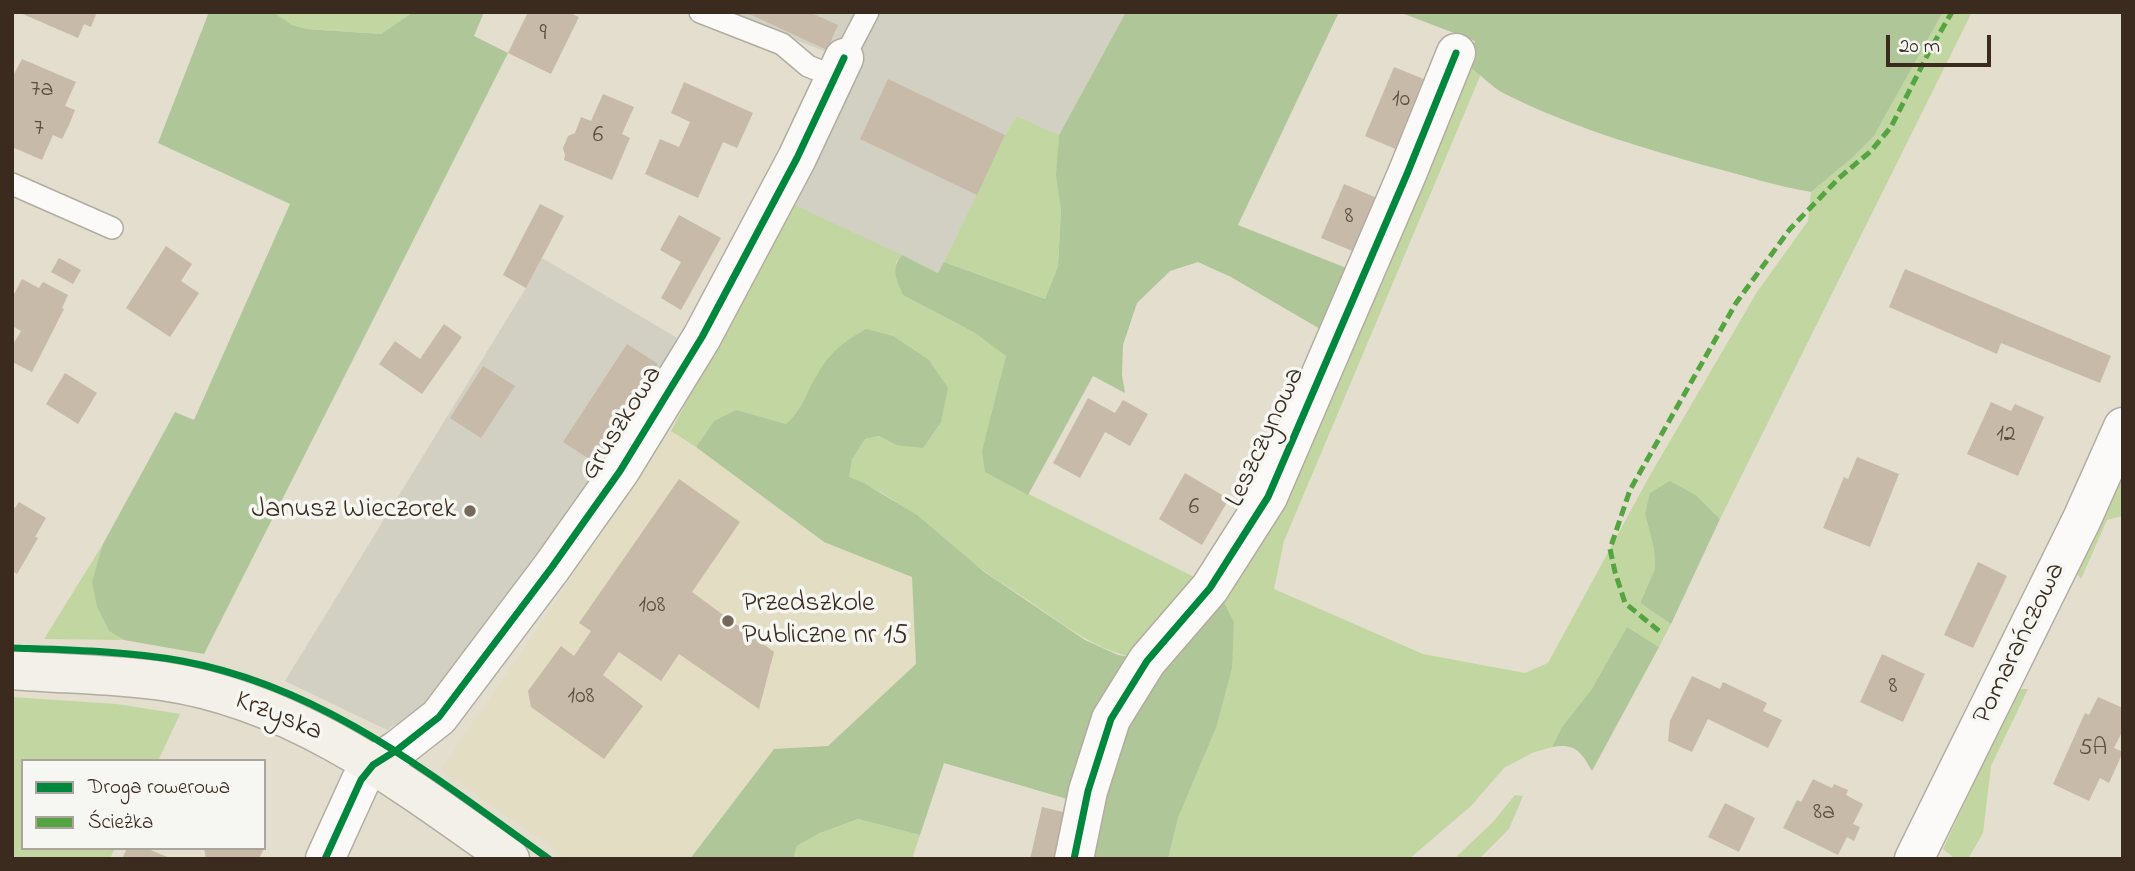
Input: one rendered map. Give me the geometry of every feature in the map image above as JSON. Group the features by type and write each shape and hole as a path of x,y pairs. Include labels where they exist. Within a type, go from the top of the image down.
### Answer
{"street":[{"name":"Leszczynowa","path":"1074,859 1088,791 1111,719 1147,661 1210,588 1268,497 1456,53"},
{"name":"Gruszkowa","path":"373,765 439,717 552,567 620,471 702,337 797,158 839,68"},
{"name":"Pomarańczowa","path":"1914,859 2082,519 2123,427"},
{"name":"Krzyska","path":"12,670 161,681 219,694 291,719 327,736 373,765 510,859"},
{"path":"325,859 360,780 373,765"}],"lane":[{"path":"700,12 782,44 808,66 839,68 868,12"},
{"path":"12,184 112,228"}],"shaded area":[{"path":"726,12 1126,12 1059,135 1017,116 1005,135 939,273 791,203 859,65"},
{"path":"542,258 679,339 628,430 431,701 387,730 285,681"},
{"name":"Przedszkole Publiczne nr 15","path":"671,431 824,542 912,577 916,665 828,747 774,749 690,859 568,859 441,770"}],"green space":[{"path":"209,12 273,12 292,25 307,29 381,34 413,12 484,12 474,36 508,53 204,654 124,640 109,631 97,607 92,582 103,544 175,412 194,420 290,204 158,143"},
{"path":"273,12 413,12 381,34 307,29 292,25"},
{"path":"1126,12 1339,12 1238,225 1354,271 1327,333 1231,277 1198,262 1170,271 1137,303 1123,345 1122,375 1125,393 1093,376 1028,495 985,472 982,451 1006,356 975,333 903,295 896,275 896,265 902,255 938,273 944,262 1045,299 1058,266 1061,210 1056,175 1059,135"},
{"path":"1399,12 1943,12 1874,136 1811,192 1656,151 1604,135 1529,106 1500,91 1466,65 1475,41"},
{"path":"1943,12 1972,12 1720,519 1697,496 1645,514 1654,549 1655,569 1640,603 1671,624 1659,647 1627,627 1591,690 1562,727 1552,747 1532,753 1504,768 1471,806 1409,859 1168,859 1178,818 1216,728 1218,591 1466,65 1481,74 1284,541 1274,589 1423,654 1525,673 1548,663 1649,477 1757,292 1808,221 1811,192 1874,136"},
{"path":"1017,116 1059,135 1057,175 1061,210 1058,266 1045,299 944,262 1005,135"},
{"path":"791,203 902,255 896,262 903,295 975,333 1006,356 985,472 1204,582 1136,658 1110,650 1075,633 984,571 904,507 848,477 851,459 865,439 879,436 896,445 817,374 800,411 786,424 763,418 714,421 696,447 671,431"},
{"path":"866,329 893,336 929,360 948,388 941,422 923,448 896,445 879,436 865,439 852,459 849,477 917,515 983,571 1085,640 1118,655 1136,658 1074,801 944,763 920,835 858,819 820,833 797,846 793,859 690,859 774,749 828,746 916,664 912,577 824,542 696,447 714,421 736,410 786,424 833,353"},
{"path":"2123,466 2123,516 2107,520 2081,579 2074,571"},
{"path":"1670,481 1697,496 1720,519 1671,624 1640,603 1655,569 1654,549 1645,514 1650,493"},
{"path":"103,544 93,582 97,607 109,631 124,640 44,639"},
{"path":"1218,591 1234,622 1232,668 1216,728 1178,818 1168,859 1084,859 1121,724"},
{"path":"1627,627 1659,647 1592,771 1577,750 1567,746 1552,747 1562,727 1591,690"},
{"path":"2018,689 2028,689 1991,766 1983,833 1968,859 1955,859 1943,849"},
{"path":"12,697 117,704 180,714 159,759 21,759 21,850 114,850 110,859 12,859"},
{"path":"1515,795 1523,796 1509,829 1479,859 1454,859 1493,822"},
{"path":"858,819 920,835 912,859 793,859 797,846 820,833"}],"building":[{"path":"18,12 97,12 91,27 84,24 78,38"},
{"path":"528,12 568,12 579,17 551,74 508,53"},
{"path":"745,12 809,12 838,25 827,50"},
{"path":"22,59 76,82 65,106 75,110 69,125 62,139 53,135 42,160 12,147 12,78"},
{"path":"1394,67 1431,82 1400,151 1365,136"},
{"path":"888,79 1005,135 977,195 860,139"},
{"path":"684,82 753,113 737,148 723,142 698,198 645,174 660,139 679,147 690,122 671,113"},
{"path":"603,94 634,107 622,134 630,138 612,180 564,160 563,148 568,136 575,133 581,117 591,121"},
{"path":"1344,184 1377,198 1355,252 1321,238"},
{"path":"540,204 564,216 526,288 503,275"},
{"path":"679,215 721,238 681,310 661,298 681,262 660,250"},
{"path":"166,246 192,264 181,281 199,293 170,337 126,308"},
{"path":"59,258 81,270 73,284 51,272"},
{"path":"1905,269 2111,356 2100,383 2001,343 1997,354 1889,307"},
{"path":"22,279 39,288 43,282 68,295 62,308 64,309 32,372 12,362 12,346 21,331 12,326 12,298"},
{"path":"444,324 462,337 422,394 379,364 395,341 420,359"},
{"path":"627,344 658,364 594,462 563,442"},
{"path":"483,366 515,386 481,438 450,418"},
{"path":"65,373 97,393 78,424 46,404"},
{"path":"1088,398 1115,413 1123,400 1148,414 1130,446 1105,432 1080,478 1053,463"},
{"path":"1991,402 2011,411 2015,404 2044,417 2018,476 1967,454"},
{"path":"1857,457 1899,474 1870,547 1823,528 1844,477 1848,479"},
{"path":"1185,473 1229,499 1202,545 1159,519"},
{"path":"679,479 740,522 692,592 774,652 759,709 679,654 661,681 619,652 603,675 643,706 604,759 531,707 528,691 561,646 574,656 591,631 579,623"},
{"path":"19,502 46,518 17,574 12,571 12,507 15,508"},
{"path":"1978,562 2007,576 1973,648 1944,635"},
{"path":"1882,654 1925,674 1903,722 1860,702"},
{"path":"1692,676 1720,689 1723,682 1767,703 1763,711 1782,720 1768,748 1708,719 1692,752 1668,741 1670,721"},
{"path":"2098,697 2123,708 2123,730 2114,748 2123,752 2109,783 2100,778 2089,801 2053,784 2085,713 2089,715"},
{"path":"1813,779 1832,788 1834,784 1848,790 1846,795 1863,804 1853,824 1860,827 1854,841 1847,837 1838,855 1783,828 1797,800 1801,802"},
{"path":"1725,803 1755,818 1739,852 1708,837"},
{"path":"1042,807 1072,814 1061,859 1030,859"},
{"path":"126,850 151,850 172,859 122,859"},
{"path":"204,850 263,850 259,859 206,859"}],"marked path":[{"path":"1659,631 1625,603 1610,549 1630,490 1736,303 1790,229 1839,178 1871,151 1891,127 1952,12"}],"cycle path":[{"path":"1074,859 1088,791 1111,719 1147,661 1210,588 1268,497 1456,53"},
{"path":"325,859 361,780 373,765 439,717 552,567 620,471 702,337 797,158 844,58"},
{"path":"12,648 119,653 182,661 234,674 283,691 376,739 549,859"}],"place":[{"name":"Janusz Wieczorek","path":"470,511"},
{"name":"Przedszkole Publiczne nr 15","path":"728,621"}]}
